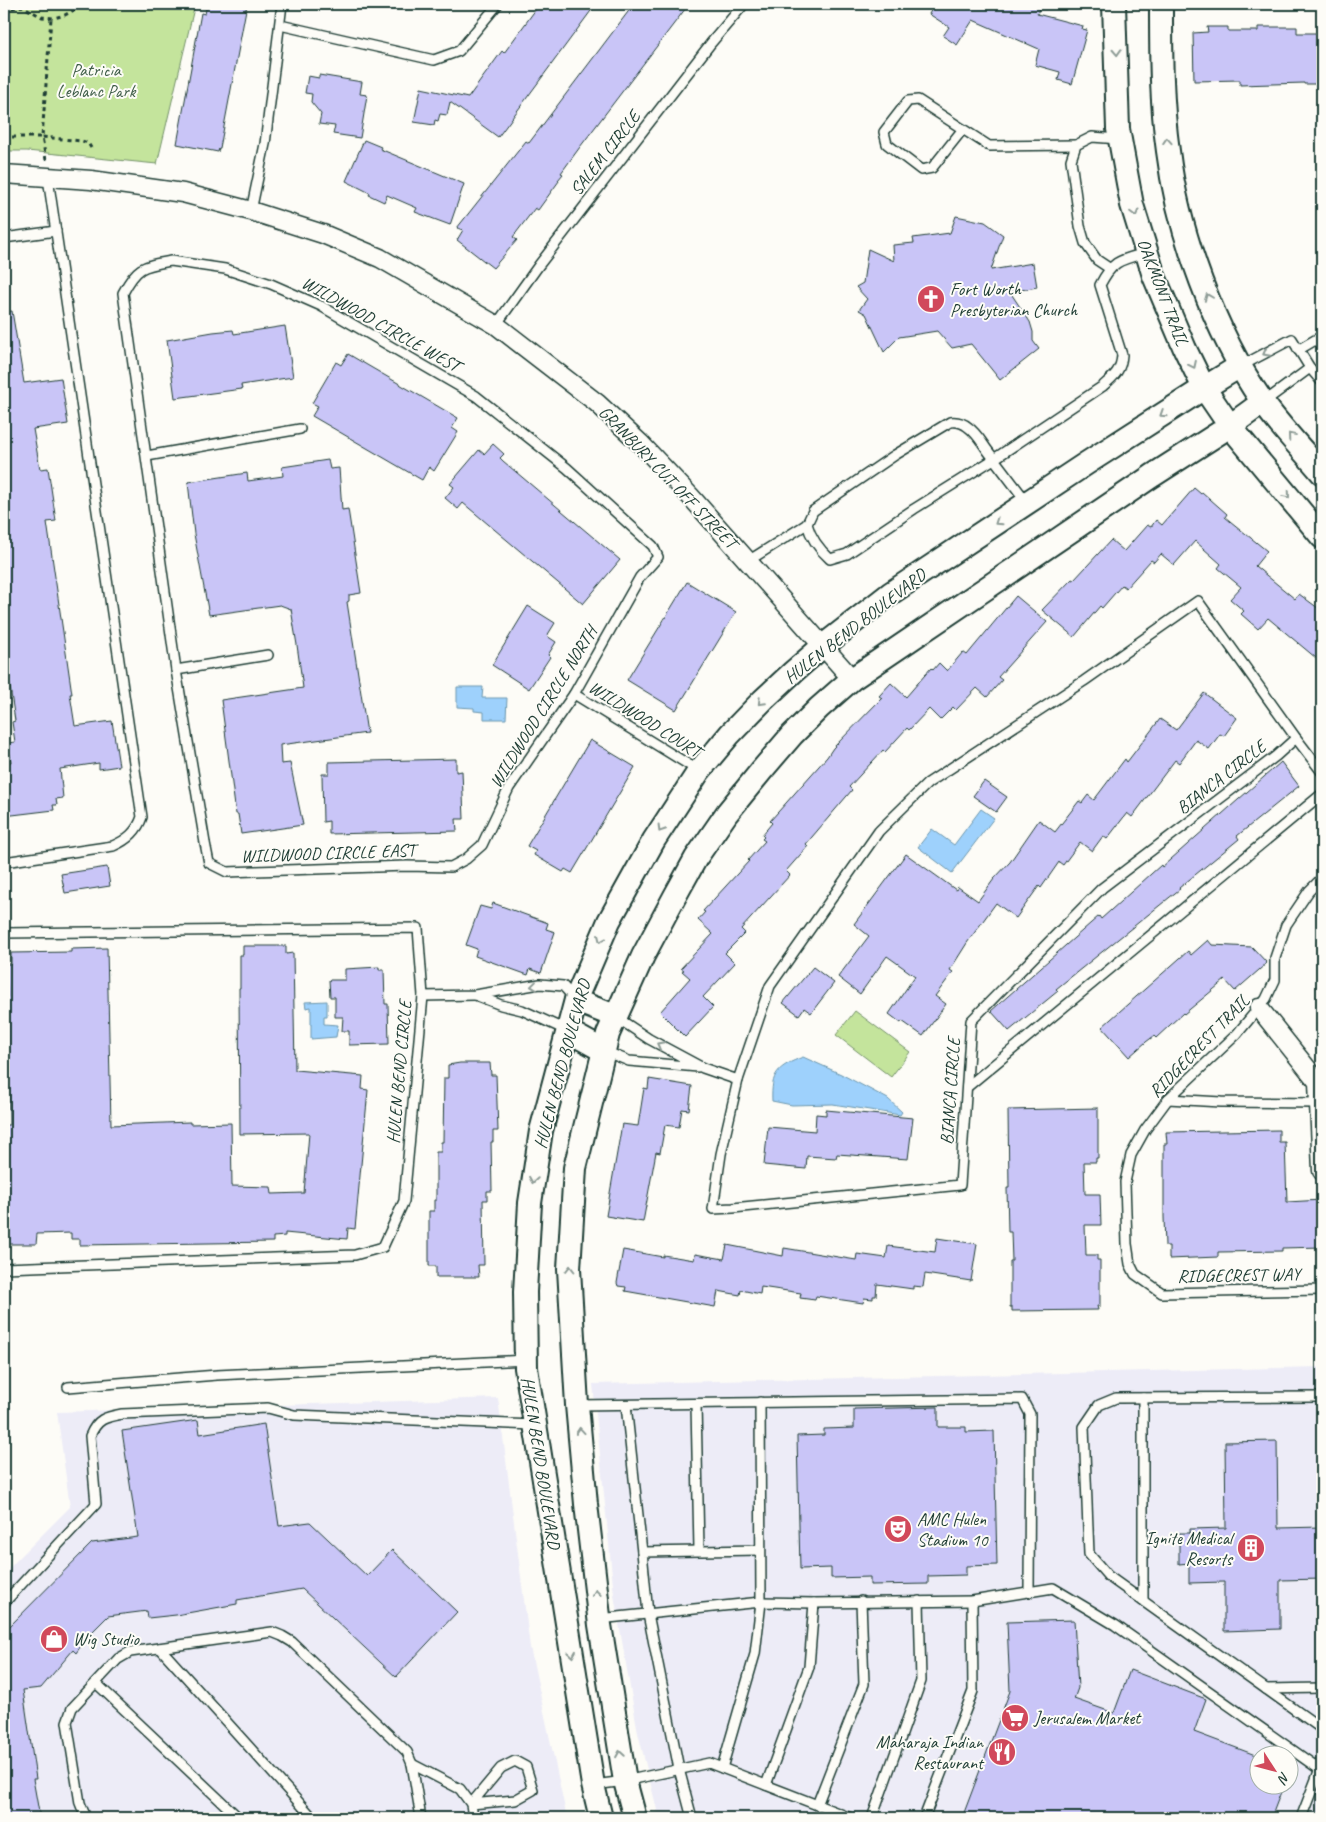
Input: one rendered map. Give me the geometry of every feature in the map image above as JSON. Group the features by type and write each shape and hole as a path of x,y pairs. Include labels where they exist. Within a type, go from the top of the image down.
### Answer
{"street":[{"name":"OAKMONT TRAIL","path":"1114,4 1118,129 1132,205 1146,253 1185,349 1204,388 1230,426 1322,537"},
{"path":"1160,4 1162,76 1168,151 1177,202 1190,247 1210,302 1240,366 1263,402 1322,473"},
{"name":"GRANBURY CUT OFF STREET","path":"4,174 91,180 183,193 251,211 324,234 380,258 496,325 597,403 611,416 691,497 852,679"},
{"name":"HULEN BEND BOULEVARD","path":"601,1818 593,1785 535,1425 526,1360 525,1292 530,1202 541,1131 576,1000 606,928 627,886 654,840 700,771 730,734 763,700 823,646 891,593 1027,502 1240,366"},
{"name":"HULEN BEND BOULEVARD","path":"635,1818 625,1782 599,1619 577,1405 569,1269 575,1168 604,1051 615,1016 661,920 696,858 727,813 792,735 819,708 852,679 1263,402"},
{"path":"576,1000 615,1016"},
{"path":"1259,1008 1318,1082 1322,1171"},
{"path":"568,1031 604,1051"}],"lane":[{"path":"251,211 265,144 282,4"},
{"path":"280,25 434,60 459,51 498,4"},
{"name":"SALEM CIRCLE","path":"496,325 545,257 711,43 744,4"},
{"path":"963,129 932,168 921,170 887,144 884,132 908,101 918,100 963,129 988,146 1076,145 1092,137 1120,139"},
{"path":"1076,145 1071,160 1078,216 1084,243 1097,260 1109,268"},
{"path":"4,862 112,846 125,841 139,827 142,817 48,178"},
{"path":"4,238 56,231"},
{"path":"807,524 811,536 821,551 830,559 839,558 994,459 1103,386 1116,375 1121,365 1122,355 1100,285 1109,268 1124,259 1146,253"},
{"name":"WILDWOOD CIRCLE WEST","path":"209,863 176,670 124,293 131,278 145,266 171,260 225,269 271,284 321,306 476,396 568,468 653,546 658,557"},
{"path":"1298,350 1322,336"},
{"path":"1240,366 1292,339 1310,368 1322,382"},
{"path":"1263,402 1310,368"},
{"path":"748,561 807,524 813,511 895,455 950,422 957,421 975,433 1027,502"},
{"path":"147,456 300,428"},
{"name":"WILDWOOD CIRCLE NORTH","path":"451,867 466,860 482,845 509,788 574,694 640,577 658,557"},
{"name":"BIANCA CIRCLE","path":"1296,738 1276,756 1102,888 971,1021 960,1185 713,1209 721,1154 738,1080 770,986 880,831 928,783 1084,681 1198,601 1322,772"},
{"path":"176,670 268,654"},
{"name":"WILDWOOD COURT","path":"574,694 700,771"},
{"path":"967,1087 1322,794"},
{"name":"WILDWOOD CIRCLE EAST","path":"209,863 227,872 406,866 451,867"},
{"name":"RIDGECREST TRAIL","path":"1127,1244 1125,1182 1131,1155 1168,1099 1237,1034 1266,999 1275,980 1275,958 1286,925 1308,891 1322,878"},
{"name":"HULEN BEND CIRCLE","path":"4,933 418,928 423,996 404,1201 383,1247 354,1255 4,1268"},
{"path":"423,996 475,995 540,984 563,986 576,1000"},
{"path":"475,995 501,1005 522,1010 568,1031"},
{"path":"615,1016 649,1039 703,1068 738,1080"},
{"path":"604,1051 629,1061 703,1068"},
{"path":"1168,1099 1221,1102 1318,1103"},
{"name":"RIDGECREST WAY","path":"1127,1244 1130,1264 1135,1274 1162,1293 1322,1290"},
{"path":"68,1387 218,1375 526,1360"},
{"path":"1322,1396 1116,1398 1099,1405 1084,1427 1089,1554 1108,1576 1322,1729"},
{"path":"1143,1601 1144,1398"},
{"path":"577,1405 1022,1400 1030,1414 1029,1592"},
{"path":"722,1768 755,1654 761,1602 760,1402"},
{"path":"696,1404 699,1550"},
{"path":"626,1405 648,1614 679,1769 692,1818"},
{"path":"4,1604 96,1504 90,1436 94,1427 106,1416 268,1408 294,1415 535,1425"},
{"path":"642,1552 760,1550"},
{"path":"599,1619 761,1602 973,1601 1053,1588 1108,1620 1321,1770 1301,1818"},
{"path":"817,1805 864,1684 861,1601"},
{"path":"872,1818 921,1681 919,1601"},
{"path":"924,1818 973,1691 973,1601"},
{"path":"766,1785 809,1667 814,1603"},
{"path":"86,1818 80,1803 67,1722 72,1708 118,1659 130,1652 272,1632 292,1642 407,1752 412,1764 420,1818"},
{"path":"160,1648 313,1818"},
{"path":"96,1683 239,1818"},
{"path":"1266,1689 1322,1688"},
{"path":"515,1761 526,1767 533,1790 515,1800 471,1804 500,1768 515,1761"},
{"path":"593,1785 625,1782 709,1763 851,1818"},
{"path":"412,1764 460,1789 471,1804 473,1818"}],"path":[{"path":"4,10 22,5 42,17 51,18 65,15 86,4"},
{"path":"48,178 42,137 51,18"},
{"path":"4,136 82,141 88,143 91,148"}],"shaded area":[{"path":"1322,1367 1322,1818 659,1818 638,1733 614,1595 593,1384"},
{"path":"498,1398 530,1647 567,1818 4,1818 4,1573 70,1507 57,1412"}],"green space":[{"name":"Patricia Leblanc Park","path":"4,4 195,4 157,164 27,151 4,151"},
{"path":"855,1011 910,1052 891,1077 836,1035"}],"water":[{"path":"457,687 483,687 482,698 507,698 506,719 484,719 484,712 474,711 474,708 457,707"},
{"path":"981,809 994,818 952,873 918,847 932,829 954,845"},
{"path":"327,1001 327,1016 324,1016 324,1024 338,1025 336,1037 311,1039 311,1007 306,1008 305,1002"},
{"path":"803,1057 841,1074 888,1099 902,1112 900,1115 833,1104 792,1105 772,1101 773,1084 777,1072 787,1064"}],"building":[{"path":"207,4 247,4 218,152 177,144 201,13 205,14"},
{"path":"541,4 596,4 498,137 450,102 447,115 440,114 438,121 435,120 434,125 414,122 421,88 468,98 502,51 504,53"},
{"path":"634,4 689,4 580,147 538,210 535,208 513,237 517,240 493,268 457,240 463,230 457,228 526,141 529,143"},
{"path":"935,4 1041,4 1037,14 1083,26 1082,29 1087,30 1072,84 1058,80 1060,72 1035,65 1039,49 973,20 957,45 943,36 949,27 929,14"},
{"path":"1207,27 1228,27 1228,31 1258,31 1258,27 1297,27 1297,33 1319,33 1320,84 1240,85 1240,80 1194,81 1193,33 1208,32"},
{"path":"319,75 362,82 360,94 367,95 360,138 333,134 335,126 319,124 321,114 311,102 312,94 305,93 308,76 319,78"},
{"path":"364,140 381,147 380,149 464,184 450,225 415,212 417,208 387,195 384,202 346,181"},
{"name":"Fort Worth Presbyterian Church","path":"956,216 985,222 1003,235 991,270 1033,263 1037,287 1010,292 1030,322 1033,341 1039,349 1000,380 971,344 952,348 937,331 899,337 884,352 866,314 859,310 867,299 856,287 863,283 868,249 894,261 893,245 914,243 913,238 950,233"},
{"path":"12,311 24,383 61,378 68,424 33,429 40,469 48,468 56,521 47,522 75,726 112,721 119,766 99,769 99,763 60,769 63,798 56,799 57,805 53,805 54,810 4,816 4,763 11,762 8,743 15,742 12,722 15,721 7,666 4,666 4,312"},
{"path":"285,326 293,377 241,385 242,389 175,398 167,340 213,332 233,330 234,334"},
{"path":"348,354 458,418 452,428 458,432 434,471 429,467 422,480 312,416 318,406 312,403 336,362 341,365"},
{"path":"493,444 504,454 500,458 503,461 620,560 583,604 463,503 458,509 445,498 454,487 450,484 479,450 484,454"},
{"path":"328,460 330,469 339,468 342,510 348,509 361,593 349,595 349,601 347,602 367,733 280,745 281,764 290,763 303,825 241,834 238,814 236,814 221,700 303,688 297,645 291,609 280,605 209,615 194,534 188,482 247,473 248,481 283,476 282,467"},
{"path":"1194,488 1201,494 1202,492 1227,514 1225,517 1267,551 1255,566 1295,599 1299,594 1322,611 1322,663 1268,618 1258,629 1241,614 1244,611 1230,599 1241,587 1218,568 1221,564 1195,541 1174,565 1161,554 1154,562 1151,560 1126,588 1122,585 1102,608 1100,606 1074,637 1042,610 1072,579 1074,580 1111,540 1124,551 1147,525 1151,527 1156,520 1162,525"},
{"path":"687,582 736,612 676,710 627,680"},
{"path":"1016,596 1047,622 998,677 1002,680 987,697 977,688 956,710 953,707 940,720 929,709 909,730 907,728 885,752 883,750 849,787 852,790 806,844 808,846 786,871 790,875 741,929 745,933 725,953 735,963 703,997 713,1007 685,1037 660,1012 690,978 681,968 713,934 698,920 705,912 703,911 765,841 762,839 764,837 762,835 772,823 770,821 833,748 882,698 879,696 891,683 906,697 931,668 933,670 939,663 947,671 963,652 967,655"},
{"path":"528,606 555,623 547,636 556,642 548,655 550,657 529,689 492,665"},
{"path":"1204,693 1237,718 1224,736 1220,734 1209,749 1196,740 1179,763 1175,760 1132,817 1127,813 1107,839 1103,836 1092,851 1080,842 1063,865 1059,862 1041,888 1039,886 1016,918 996,903 967,943 950,970 953,972 935,996 946,1004 923,1036 889,1014 915,976 887,956 860,994 838,977 869,936 854,924 906,854 956,890 958,887 978,901 994,879 1010,862 1039,820 1055,832 1079,801 1082,803 1088,795 1094,800 1125,759 1127,762 1160,719 1176,730"},
{"path":"590,740 635,767 572,873 565,869 563,872 534,855 536,851 527,846"},
{"path":"456,759 456,772 462,771 464,819 456,819 457,831 329,834 329,821 323,822 322,774 329,774 329,762"},
{"path":"1281,762 1299,786 1237,836 1239,839 1180,889 1056,989 1058,991 1009,1031 991,1011 1099,916 1101,919 1161,865 1162,867"},
{"path":"984,781 1007,797 996,812 973,796"},
{"path":"107,867 110,886 65,893 61,874"},
{"path":"493,903 548,923 546,929 555,932 541,973 530,969 528,975 475,956 477,949 466,945 480,906 491,909"},
{"path":"1208,940 1212,945 1252,947 1267,963 1235,991 1225,980 1183,1013 1156,1038 1154,1036 1129,1057 1102,1027 1188,951 1191,955"},
{"path":"243,946 286,946 286,954 293,953 295,1070 363,1076 362,1089 368,1090 355,1229 348,1228 347,1239 285,1233 285,1236 273,1237 273,1242 80,1245 80,1239 71,1239 71,1233 37,1234 36,1244 4,1244 4,1125 9,1125 6,964 11,964 11,953 71,952 71,949 107,948 111,1125 190,1122 190,1124 231,1123 232,1186 271,1187 272,1194 304,1193 309,1133 240,1134 239,988 240,955 243,955"},
{"path":"379,967 379,970 384,970 385,1004 388,1004 389,1044 349,1045 349,1031 342,1031 343,1017 335,1017 335,997 330,997 329,980 345,980 345,969"},
{"path":"813,967 834,983 811,1013 804,1008 799,1015 783,1003"},
{"path":"490,1063 491,1075 496,1075 498,1131 493,1131 493,1142 491,1142 492,1191 487,1191 487,1200 483,1200 484,1265 478,1265 479,1277 436,1277 436,1266 429,1266 429,1211 434,1211 434,1200 436,1200 436,1152 441,1152 441,1142 443,1142 444,1078 448,1078 448,1065"},
{"path":"649,1079 692,1086 689,1110 682,1109 679,1127 665,1125 660,1153 656,1152 643,1222 606,1216 622,1124 638,1126 644,1088 648,1089"},
{"path":"1098,1108 1098,1158 1096,1158 1096,1162 1084,1162 1085,1194 1100,1194 1101,1225 1085,1225 1086,1255 1097,1255 1097,1260 1100,1260 1100,1306 1097,1306 1098,1310 1012,1311 1012,1307 1010,1307 1011,1232 1008,1232 1007,1188 1009,1188 1008,1110"},
{"path":"826,1110 913,1118 908,1159 837,1154 836,1158 807,1156 806,1169 764,1165 768,1127 815,1131 816,1114 826,1115"},
{"path":"1279,1130 1279,1142 1285,1142 1287,1202 1322,1200 1322,1247 1282,1248 1282,1251 1218,1252 1218,1257 1169,1259 1169,1246 1165,1246 1164,1217 1164,1144 1167,1144 1166,1132"},
{"path":"937,1238 977,1244 971,1281 925,1274 923,1287 913,1286 913,1289 877,1284 876,1296 873,1296 873,1299 864,1298 863,1303 816,1296 815,1300 800,1298 801,1293 761,1287 760,1294 741,1290 740,1295 718,1291 715,1307 625,1291 626,1287 618,1286 617,1283 623,1250 694,1260 695,1254 724,1259 727,1245 783,1256 784,1248 856,1260 857,1254 886,1258 888,1246 935,1252"},
{"name":"AMC Hulen Stadium 10","path":"938,1407 938,1427 966,1427 966,1432 994,1431 997,1565 966,1566 966,1575 928,1576 928,1584 870,1585 870,1577 831,1578 831,1568 800,1569 797,1436 824,1435 824,1429 854,1428 854,1409"},
{"path":"198,1420 200,1434 264,1424 279,1526 310,1522 367,1576 392,1550 457,1612 396,1677 302,1589 237,1600 237,1604 176,1615 148,1618 147,1611 108,1616 88,1636 76,1653 73,1650 41,1688 23,1690 36,1779 33,1779 40,1818 4,1818 4,1632 92,1543 138,1537 122,1431"},
{"name":"Ignite Medical Resorts","path":"1277,1441 1278,1528 1322,1527 1322,1579 1280,1580 1280,1629 1224,1631 1224,1582 1189,1583 1189,1563 1179,1564 1179,1533 1190,1533 1190,1529 1226,1528 1225,1442"},
{"path":"1074,1620 1078,1688 1074,1699 1114,1713 1130,1670 1206,1699 1194,1732 1248,1752 1248,1794 1280,1794 1271,1818 962,1818 1010,1691 1007,1622"}],"place":[{"name":"Fort Worth Presbyterian Church","path":"931,299"},
{"name":"AMC Hulen Stadium 10","path":"898,1529"},
{"name":"Ignite Medical Resorts","path":"1251,1548"},
{"name":"Wig Studio","path":"54,1639"},
{"name":"Jerusalem Market","path":"1015,1718"},
{"name":"Maharaja Indian Restaurant","path":"1002,1752"}]}
